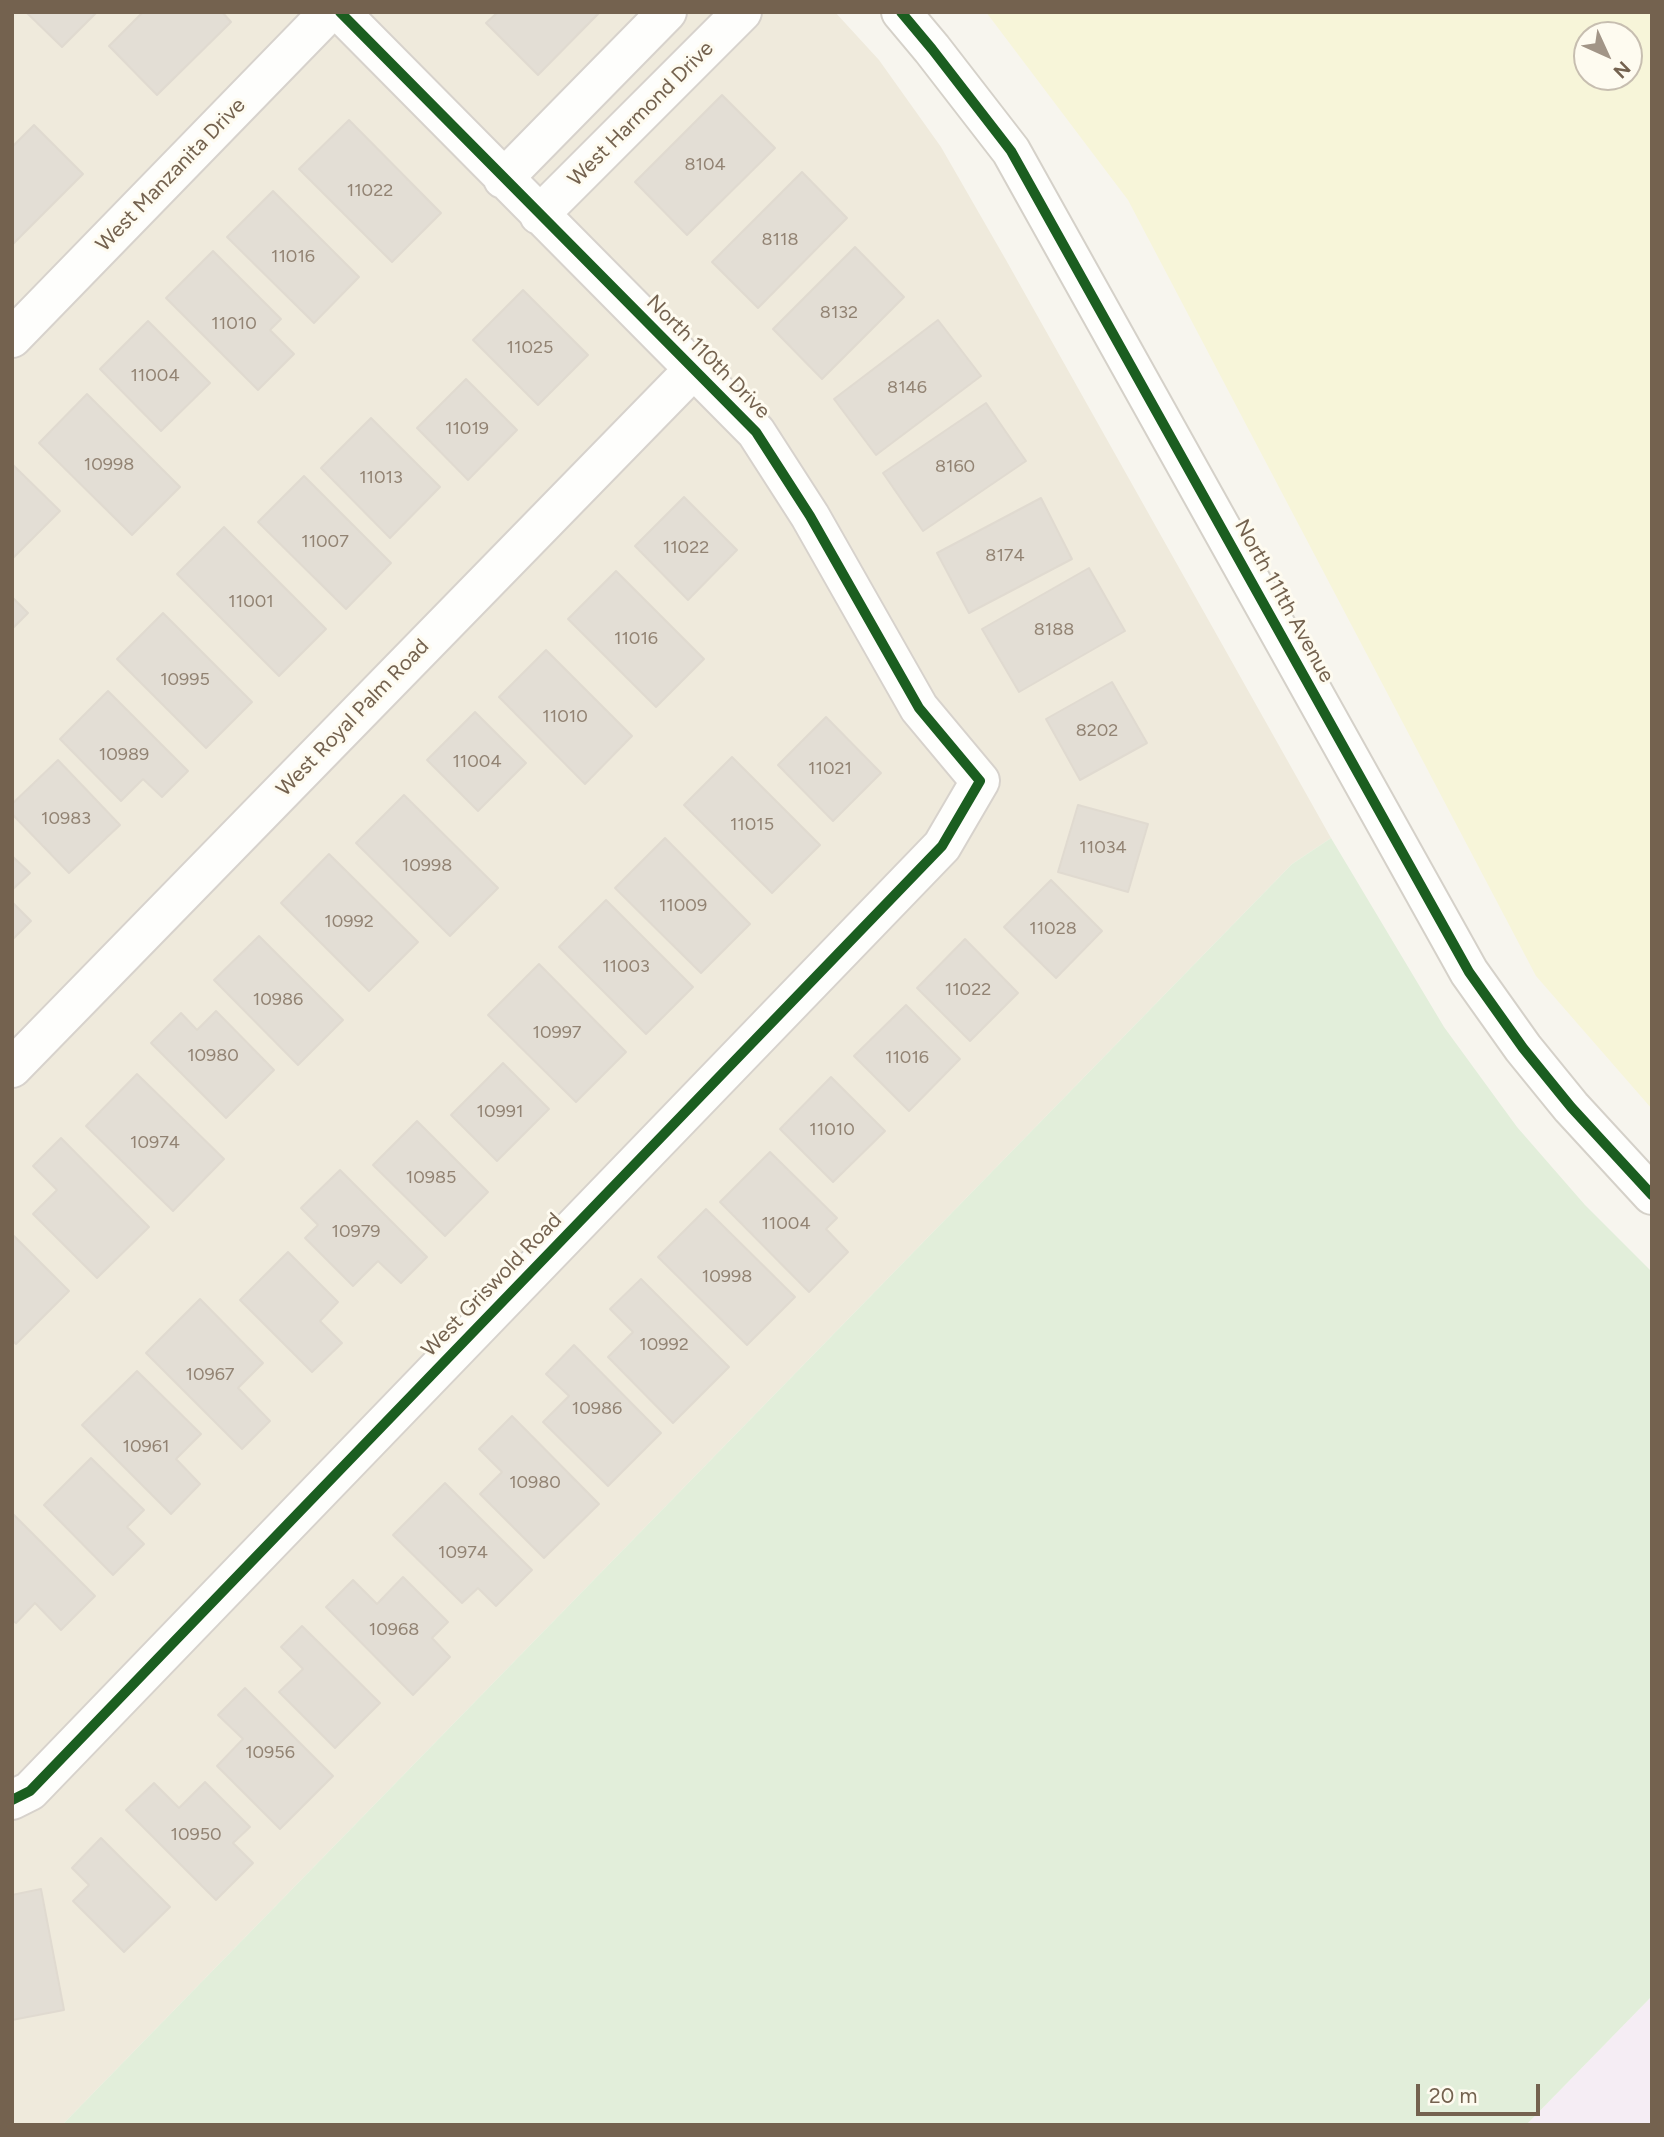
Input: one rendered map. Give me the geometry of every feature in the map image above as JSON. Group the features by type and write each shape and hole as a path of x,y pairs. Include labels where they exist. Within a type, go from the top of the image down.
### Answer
{"street":[{"name":"West Manzanita Drive","path":"12,338 329,12"},
{"name":"North 110th Drive","path":"340,12 756,432 810,516 919,708 980,781"},
{"path":"503,179 667,12"},
{"name":"West Harmond Drive","path":"539,215 742,12"},
{"name":"North 111th Avenue","path":"901,12 1011,151 1469,972 1523,1048 1571,1107 1652,1195"},
{"name":"West Royal Palm Road","path":"12,1068 694,369"},
{"name":"West Griswold Road","path":"12,1800 30,1791 933,856 942,846 980,781"}],"shaded area":[{"path":"12,12 835,12 879,60 941,147 1331,838 1292,864 62,2125 12,2125"},
{"path":"1652,1996 1652,2125 1526,2125"}],"green space":[{"path":"1331,838 1444,1027 1517,1127 1585,1205 1652,1272 1652,1996 1526,2125 62,2125 1292,864"}],"sand":[{"path":"986,12 1652,12 1652,1109 1536,976 1128,200"}],"building":[{"path":"26,12 97,12 62,47"},
{"path":"143,12 222,12 231,22 157,95 109,46"},
{"path":"498,12 600,12 538,75 486,23"},
{"path":"722,95 775,148 687,235 635,182"},
{"path":"349,120 441,213 392,262 299,169"},
{"path":"34,125 83,174 12,245 12,147"},
{"path":"802,172 847,218 758,308 712,262"},
{"path":"273,191 359,277 314,323 227,237"},
{"path":"855,247 904,297 822,379 773,329"},
{"path":"213,251 281,319 270,330 294,354 258,390 166,298"},
{"path":"523,290 588,355 538,405 473,340"},
{"path":"938,320 981,376 876,455 834,399"},
{"path":"148,321 210,383 161,431 100,369"},
{"path":"466,379 517,430 468,480 417,428"},
{"path":"87,394 180,487 132,535 39,443"},
{"path":"986,403 1026,461 923,531 883,473"},
{"path":"371,418 440,487 390,538 321,468"},
{"path":"12,464 60,511 12,559"},
{"path":"304,476 391,563 346,609 258,522"},
{"path":"684,497 737,550 688,600 635,546"},
{"path":"1041,498 1072,559 969,613 937,553"},
{"path":"224,527 326,629 279,676 177,574"},
{"path":"1089,568 1125,631 1019,692 982,629"},
{"path":"616,571 704,659 656,707 568,619"},
{"path":"12,597 28,613 12,629"},
{"path":"163,613 252,702 206,748 117,659"},
{"path":"546,650 632,736 585,784 499,697"},
{"path":"1112,682 1147,743 1080,780 1046,719"},
{"path":"108,691 188,771 162,797 143,779 121,801 60,739"},
{"path":"475,712 526,763 478,811 427,760"},
{"path":"826,717 881,773 833,821 778,765"},
{"path":"732,757 820,845 772,893 684,805"},
{"path":"58,760 120,825 69,873 12,814 12,804"},
{"path":"404,795 498,888 450,936 356,843"},
{"path":"1078,805 1148,824 1128,892 1058,872"},
{"path":"665,838 750,924 701,973 615,888"},
{"path":"329,854 418,942 369,991 281,903"},
{"path":"12,856 30,873 12,890"},
{"path":"1051,880 1102,931 1056,978 1004,927"},
{"path":"606,900 693,987 646,1034 559,947"},
{"path":"12,902 31,921 12,940"},
{"path":"259,936 343,1020 298,1065 214,980"},
{"path":"965,939 1018,993 970,1041 917,988"},
{"path":"539,964 626,1052 576,1102 488,1015"},
{"path":"906,1005 960,1059 909,1111 854,1056"},
{"path":"216,1011 274,1070 226,1118 151,1043 181,1013 197,1030"},
{"path":"503,1063 549,1109 497,1161 451,1115"},
{"path":"137,1074 224,1159 173,1211 86,1126"},
{"path":"831,1077 885,1131 833,1182 780,1129"},
{"path":"417,1121 488,1192 445,1236 373,1165"},
{"path":"61,1138 149,1227 97,1278 33,1214 57,1190 33,1166"},
{"path":"770,1152 837,1218 826,1229 848,1252 809,1292 720,1202"},
{"path":"340,1170 427,1257 401,1283 378,1261 353,1286 305,1238 318,1225 301,1208"},
{"path":"706,1209 795,1297 747,1345 658,1257"},
{"path":"14,1236 69,1291 16,1344 12,1340"},
{"path":"288,1252 338,1302 320,1321 342,1343 312,1372 240,1300"},
{"path":"641,1279 729,1367 673,1423 608,1357 633,1332 610,1309"},
{"path":"200,1299 263,1363 238,1388 270,1421 242,1449 146,1353"},
{"path":"574,1345 661,1433 608,1486 543,1422 569,1396 546,1374"},
{"path":"137,1371 201,1434 176,1459 200,1484 171,1514 82,1425"},
{"path":"512,1416 599,1504 544,1558 480,1494 502,1472 479,1449"},
{"path":"91,1458 144,1510 127,1527 144,1544 113,1575 44,1505"},
{"path":"445,1483 532,1570 496,1606 478,1588 462,1603 393,1535"},
{"path":"12,1513 95,1596 61,1630 35,1603 16,1623 12,1620"},
{"path":"403,1577 448,1622 432,1638 450,1657 413,1695 326,1607 353,1580 377,1604"},
{"path":"302,1626 380,1703 335,1748 279,1692 303,1669 281,1647"},
{"path":"245,1688 333,1776 280,1829 217,1766 243,1739 218,1715"},
{"path":"205,1782 250,1827 233,1843 253,1863 216,1900 126,1810 154,1783 179,1808"},
{"path":"101,1838 170,1907 124,1952 73,1901 89,1885 72,1868"},
{"path":"41,1889 64,2010 12,2020 12,1895"}],"cycle path":[{"path":"12,1800 30,1791 942,846 980,781 919,708 810,516 756,432 340,12"},
{"path":"901,12 1011,151 1469,972 1523,1048 1571,1107 1652,1195"}]}
